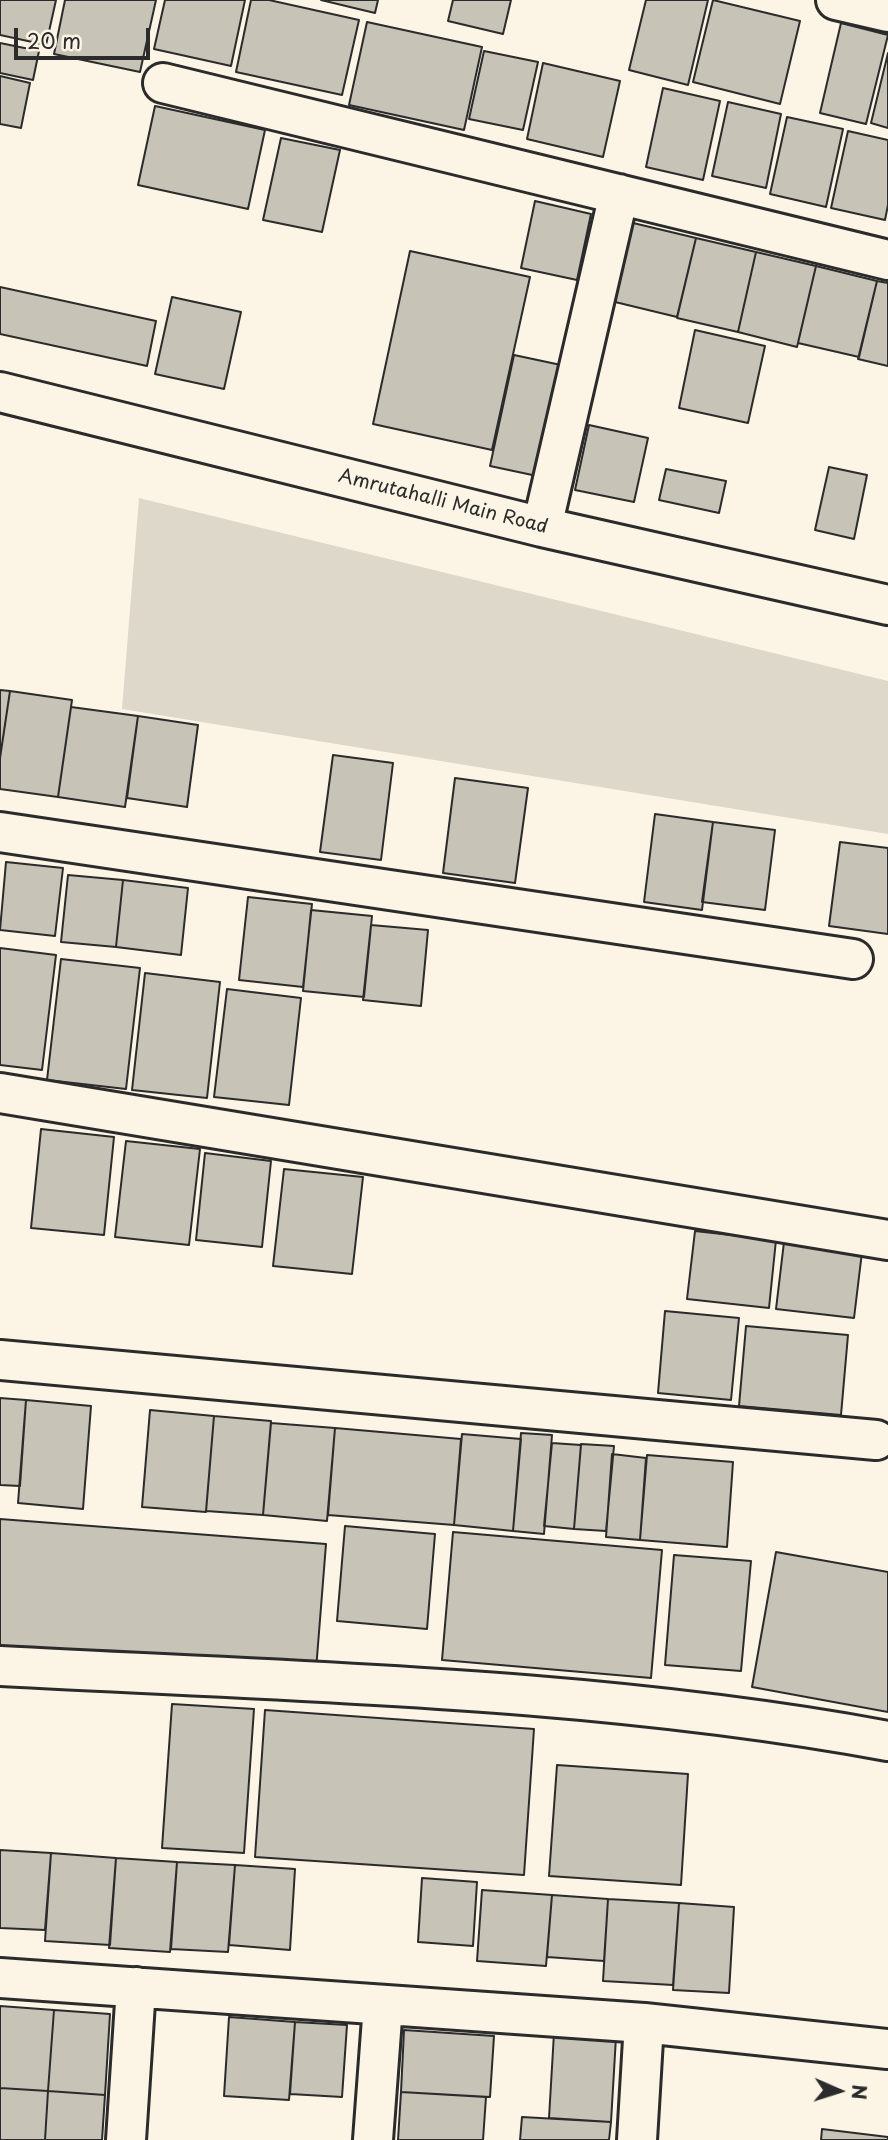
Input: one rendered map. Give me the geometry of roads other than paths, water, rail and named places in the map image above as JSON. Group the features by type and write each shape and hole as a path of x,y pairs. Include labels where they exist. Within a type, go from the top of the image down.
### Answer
{"street":[{"path":"836,0 883,7"},
{"path":"163,83 888,260"},
{"path":"542,527 619,194"},
{"name":"Amrutahalli Main Road","path":"0,392 542,527 888,606"},
{"path":"0,832 853,959"},
{"path":"0,1093 888,1240"},
{"path":"0,1360 876,1440"},
{"path":"0,1666 523,1694 646,1705 800,1725 888,1741"},
{"path":"0,1978 644,2023 888,2049"},
{"path":"126,2140 136,1987"},
{"path":"373,2140 383,2005"},
{"path":"637,2140 644,2023"}]}
